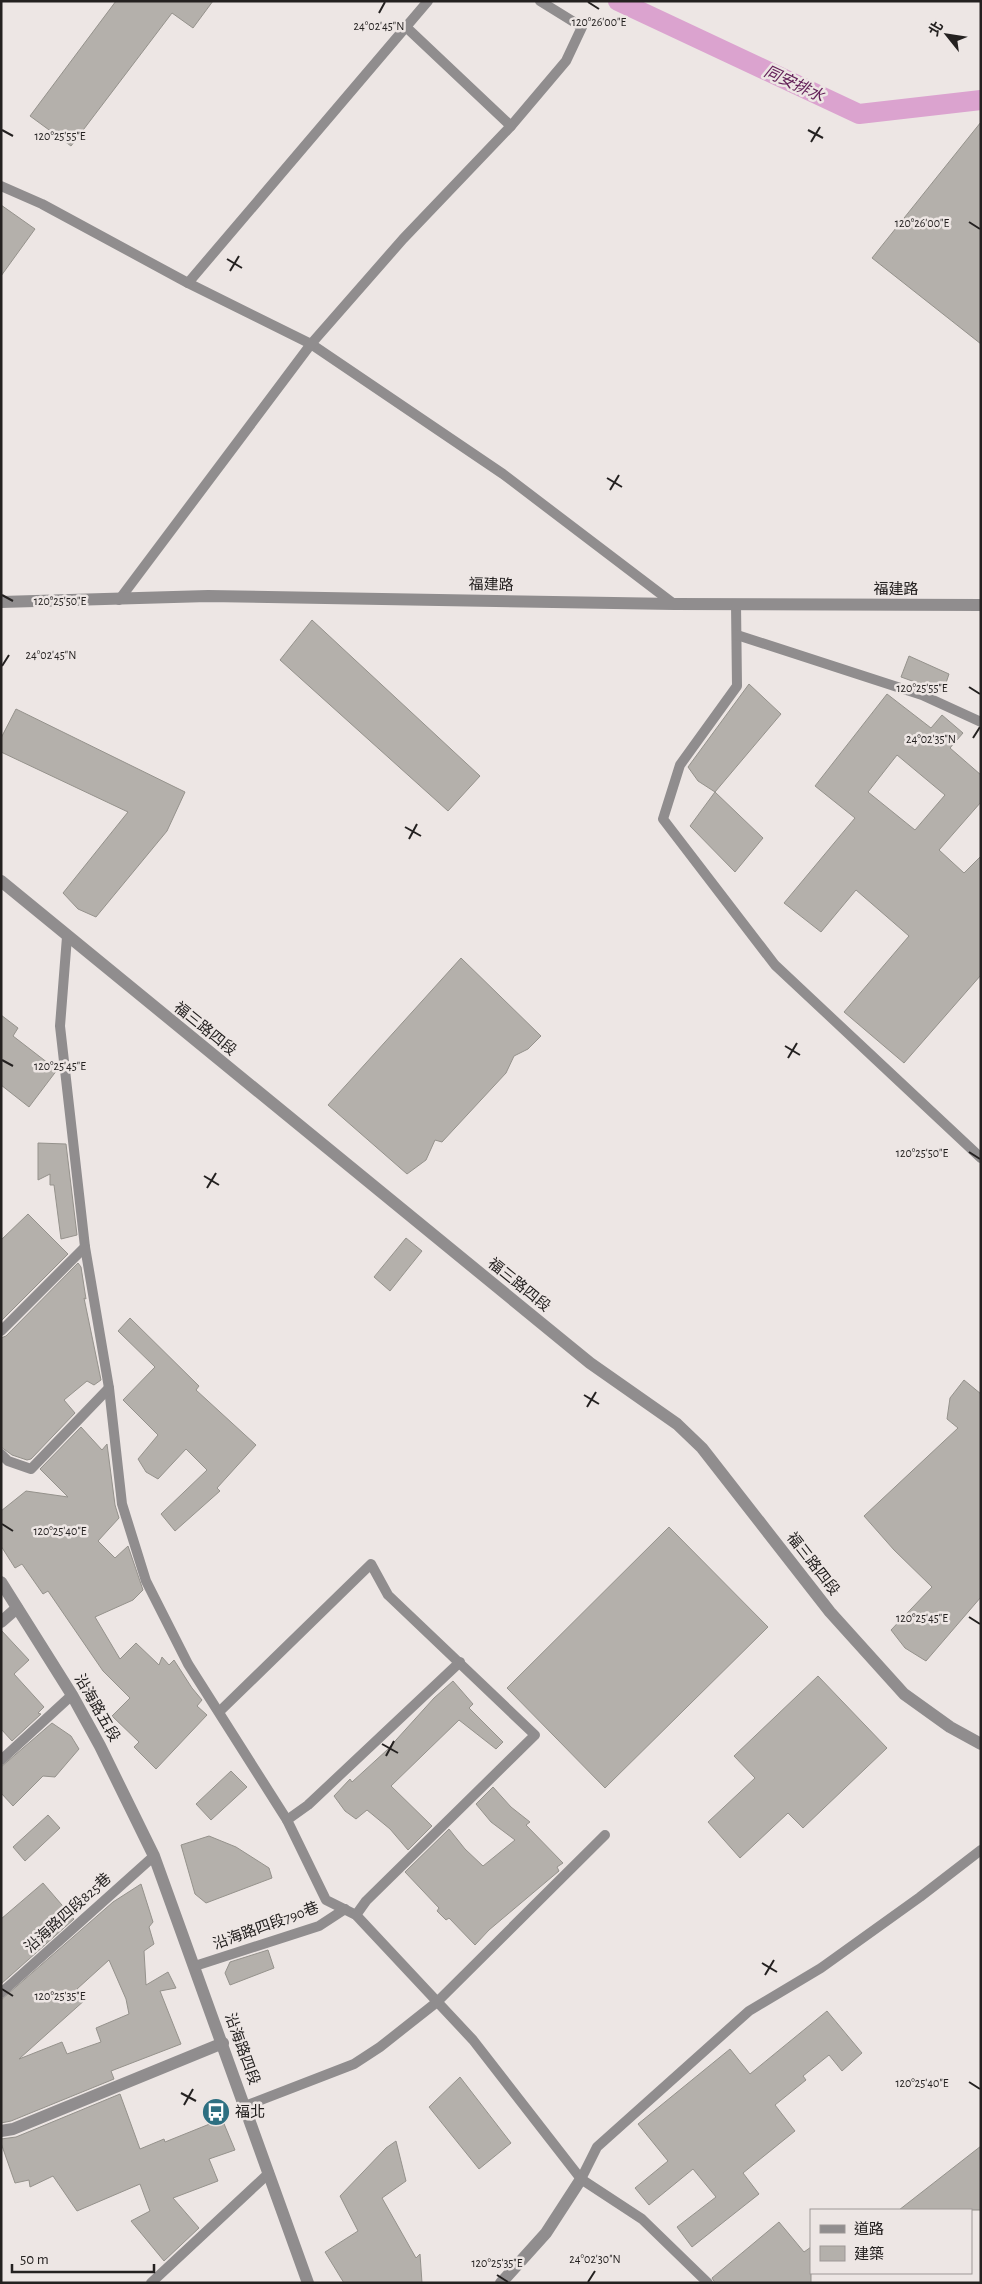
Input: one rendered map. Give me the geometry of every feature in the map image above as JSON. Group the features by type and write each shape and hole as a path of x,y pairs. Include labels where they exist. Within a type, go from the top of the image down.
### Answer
{"street":[{"name":"福建路","path":"1,602 208,596 674,604 981,605"},
{"name":"福三路四段","path":"1,882 590,1363 677,1424 702,1448 830,1612 904,1694 950,1727 981,1744"},
{"name":"沿海路五段","path":"1,1582 72,1695 100,1746 154,1856"},
{"path":"1,1622 17,1608"},
{"name":"沿海路四段","path":"154,1856 308,2283"},
{"path":"1,2131 13,2129 223,2043"},
{"path":"501,2283 546,2233 581,2178"}],"lane":[{"path":"188,283 428,1"},
{"path":"119,600 311,344 402,240 511,126 566,61 582,27 540,1"},
{"path":"406,27 511,126"},
{"path":"1,186 42,204 188,283 311,344 503,474 674,604"},
{"path":"736,604 738,686 680,765 663,819 775,964 981,1158"},
{"path":"737,635 922,695 981,722"},
{"path":"67,936 60,1026 85,1247 109,1388 122,1504 146,1581 188,1664 220,1712 286,1820 326,1900 356,1915 473,2040 581,2178 642,2219 708,2283"},
{"path":"1,1331 85,1247"},
{"path":"1,1454 8,1461 31,1469 109,1388"},
{"path":"220,1712 371,1564 388,1595 535,1735 366,1901 356,1915"},
{"path":"286,1820 308,1805 460,1662"},
{"path":"1,1760 72,1695"},
{"path":"245,2106 354,2064 380,2047 437,2002 605,1834"},
{"path":"581,2178 597,2147 749,2011 821,1968 920,1897 981,1850"},
{"name":"沿海路四段825巷","path":"1,1993 154,1856"},
{"name":"沿海路四段790巷","path":"195,1966 319,1926 345,1909"},
{"path":"151,2283 269,2173"}],"building":[{"path":"116,1 213,1 193,28 172,13 71,146 30,116"},
{"path":"981,122 981,344 872,258"},
{"path":"1,205 35,229 1,276"},
{"path":"312,620 480,776 448,811 280,660"},
{"path":"909,656 949,674 943,692 901,677"},
{"path":"749,684 781,714 715,792 698,781 688,767"},
{"path":"887,694 931,728 942,715 963,733 950,748 981,775 981,802 939,850 964,873 981,856 981,975 904,1063 844,1012 909,936 856,890 821,932 784,903 855,818 815,786","holes":["897,755 945,795 915,830 868,792"]},
{"path":"16,709 185,792 167,831 96,917 78,909 63,893 128,812 1,752 1,738"},
{"path":"715,792 763,838 735,872 690,826"},
{"path":"461,958 541,1036 528,1049 514,1056 506,1073 442,1142 435,1140 426,1160 407,1174 328,1105"},
{"path":"1,1015 18,1028 13,1036 57,1070 29,1107 1,1085"},
{"path":"38,1143 66,1144 77,1235 61,1239 54,1185 50,1185 50,1174 38,1180"},
{"path":"28,1214 68,1254 1,1321 1,1240"},
{"path":"406,1238 422,1251 390,1291 374,1277"},
{"path":"78,1263 81,1267 86,1299 84,1298 101,1380 94,1385 87,1381 64,1400 75,1413 31,1459 27,1460 12,1455 1,1447 1,1338 6,1336"},
{"path":"130,1318 199,1386 196,1390 256,1445 217,1488 220,1491 175,1531 161,1514 207,1470 186,1449 158,1479 146,1472 138,1459 158,1435 123,1400 155,1367 118,1331"},
{"path":"964,1380 981,1394 981,1597 926,1661 905,1648 891,1630 932,1587 894,1550 864,1516 958,1428 947,1419 950,1398"},
{"path":"81,1427 102,1450 107,1444 115,1505 119,1518 98,1541 115,1558 128,1546 143,1590 133,1600 95,1617 120,1659 136,1643 159,1665 162,1657 169,1665 174,1660 202,1700 197,1706 207,1715 156,1769 134,1747 139,1742 112,1716 130,1698 103,1671 48,1591 43,1594 22,1564 15,1568 1,1546 1,1511 26,1491 68,1497 40,1469"},
{"path":"669,1527 768,1627 605,1788 507,1688"},
{"path":"1,1630 29,1660 14,1674 44,1707 38,1713 41,1714 12,1741 1,1729"},
{"path":"818,1676 887,1748 803,1828 788,1813 740,1858 708,1822 755,1778 734,1756"},
{"path":"453,1681 473,1704 469,1708 503,1742 496,1749 459,1720 391,1786 432,1826 408,1850 390,1829 367,1810 356,1819 345,1811 334,1796 350,1779 352,1782 387,1750 434,1698"},
{"path":"52,1723 71,1736 79,1749 55,1777 43,1776 13,1806 1,1793 1,1767"},
{"path":"231,1771 247,1787 211,1820 196,1804"},
{"path":"493,1787 511,1807 530,1822 526,1825 563,1863 557,1867 559,1871 489,1930 475,1945 449,1918 446,1920 437,1911 439,1908 405,1872 449,1829 465,1849 483,1866 515,1840 491,1822 476,1804"},
{"path":"48,1815 60,1828 25,1861 13,1847"},
{"path":"209,1836 236,1847 269,1868 272,1878 206,1903 195,1894 181,1845"},
{"path":"43,1883 74,1919 1,1984 1,1919"},
{"path":"141,1884 153,1922 149,1927 154,1944 144,1951 146,1985 168,1972 176,1988 160,1991 181,2044 111,2071 114,2079 11,2121 1,2123 1,2000 113,1902","holes":["109,1960 126,1999 129,2014 96,2028 101,2042 67,2054 62,2042 19,2059 86,1999 77,1989"]},
{"path":"268,1950 274,1968 230,1985 225,1973 230,1962"},
{"path":"827,2011 862,2053 842,2071 829,2055 803,2076 806,2080 775,2105 795,2131 743,2173 759,2194 692,2247 677,2227 716,2197 693,2169 649,2205 635,2188 668,2161 638,2124 730,2049 750,2074"},
{"path":"460,2077 511,2143 479,2169 429,2107"},
{"path":"120,2094 140,2149 164,2139 165,2142 222,2119 235,2150 209,2159 218,2181 173,2198 199,2228 164,2261 131,2221 150,2211 140,2184 77,2211 53,2176 30,2187 29,2180 15,2183 1,2143 1,2139 16,2137"},
{"path":"396,2141 406,2181 382,2198 416,2258 420,2254 422,2283 344,2283 325,2252 358,2231 340,2196 386,2148"},
{"path":"981,2146 981,2210 900,2209"},
{"path":"779,2222 804,2252 810,2248 811,2283 715,2283 712,2278"}],"waterway":[{"name":"同安排水","path":"618,1 859,114 981,100"}],"place":[{"name":"福北","path":"216,2112"}]}
